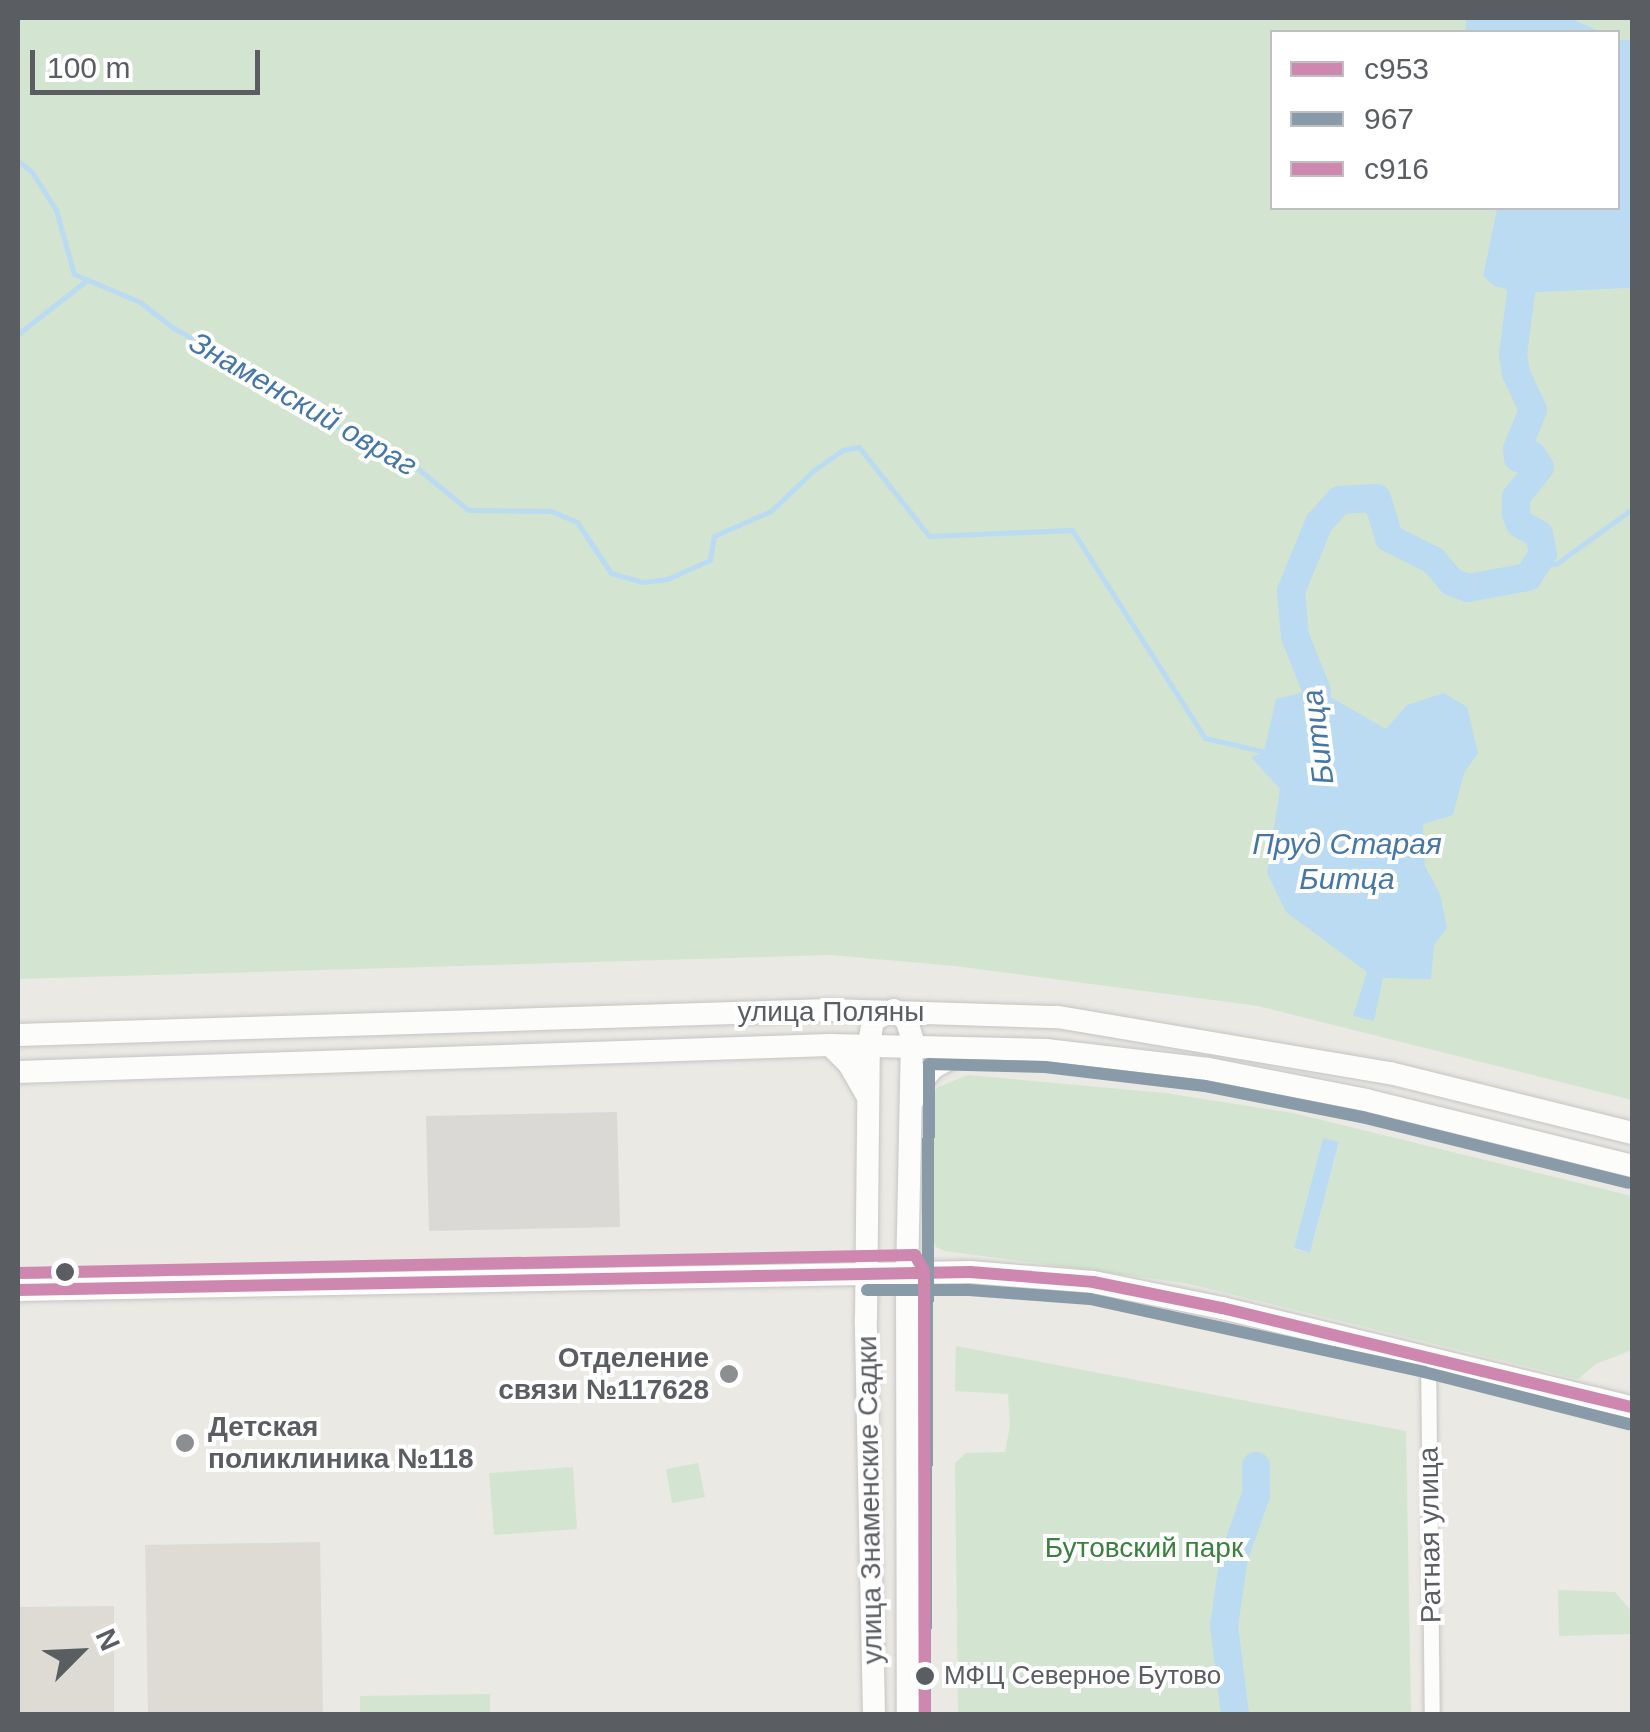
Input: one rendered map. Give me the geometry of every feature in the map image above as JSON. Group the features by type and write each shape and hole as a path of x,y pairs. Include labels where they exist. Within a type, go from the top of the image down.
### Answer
{"main road":[{"name":"улица Поляны","path":"18,1035 332,1022 894,1010 1058,1016 1390,1073 1632,1133"},
{"path":"869,1045 873,1020 894,1010 907,1021 912,1046"},
{"name":"улица Поляны","path":"18,1072 830,1045 1046,1050 1208,1070 1366,1100 1632,1166"},
{"path":"830,1045 849,1064 870,1100"},
{"name":"улица Знаменские Садки","path":"869,1045 866,1272 874,1714"},
{"name":"улица Знаменские Садки","path":"908,1714 907,1271 912,1046"},
{"path":"910,1108 918,1084 934,1067 973,1048"},
{"path":"18,1290 907,1271 1093,1282 1428,1355 1632,1406"}],"street":[{"name":"Ратная улица","path":"1428,1355 1432,1714"}],"shaded area":[{"path":"617,1112 620,1227 429,1231 426,1116"},
{"path":"320,1542 323,1714 148,1714 145,1545"},
{"path":"114,1606 114,1714 18,1714 18,1607"}],"green space":[{"path":"18,18 1466,18 1466,30 1270,30 1270,210 1497,210 1483,276 1494,286 1521,293 1632,288 1632,1100 1258,1006 955,966 830,955 18,979"},
{"path":"1570,18 1632,18 1632,40 1625,43 1620,41 1620,30 1597,30"},
{"path":"968,1075 1165,1093 1293,1113 1632,1196 1632,1350 1596,1364 1578,1379 1185,1283 945,1251 936,1247 921,1210 921,1109 938,1087","holes":["1323,1138 1339,1143 1310,1253 1294,1249"]},
{"name":"Бутовский парк","path":"956,1346 1406,1431 1411,1714 958,1714 955,1463 966,1453 1005,1452 1010,1426 1008,1394 955,1391"},
{"path":"698,1463 705,1497 672,1503 666,1469"},
{"path":"573,1467 577,1529 494,1535 489,1473"},
{"path":"1558,1590 1615,1592 1632,1612 1632,1634 1559,1636"},
{"path":"490,1694 490,1714 360,1714 360,1696"}],"water":[{"path":"1466,18 1570,18 1597,30 1466,30"},
{"path":"1620,40 1632,40 1632,288 1521,293 1494,286 1483,276 1497,210 1620,210"},
{"name":"Пруд Старая Битца","path":"1316,689 1386,729 1407,705 1444,693 1467,707 1478,753 1464,773 1453,815 1423,824 1425,866 1440,894 1447,928 1434,945 1431,979 1383,978 1374,1021 1353,1016 1367,972 1286,912 1267,873 1280,789 1251,757 1264,752 1276,699"},
{"path":"1323,1138 1339,1142 1310,1253 1294,1248"}],"waterway":[{"name":"Знаменский овраг","path":"18,161 32,172 56,210 74,274 140,302 172,327 293,394 313,415 405,458 468,510 551,511 577,522 611,573 643,582 667,579 710,560 714,536 771,511 814,470 843,450 859,447 929,536 1072,530 1205,738 1270,753"},
{"name":"Битца","path":"1320,725 1316,689 1295,636 1291,591 1319,523 1340,500 1377,498 1389,538 1433,560 1452,582 1468,588 1528,577 1543,554 1539,534 1520,524 1516,514 1516,497 1540,467 1532,455 1518,458 1517,449 1533,410 1516,373 1513,354 1521,293 1514,210"},
{"path":"18,334 87,280"},
{"path":"1537,564 1556,564 1632,509"},
{"name":"Битца","path":"1235,1714 1224,1626 1234,1557 1256,1495 1256,1466"}],"transit line":[{"name":"967","path":"925,1714 929,1064 1045,1067 1205,1086 1362,1117 1628,1183"},
{"name":"с916","path":"18,1273 915,1255 924,1271 925,1714"},
{"name":"с953","path":"18,1290 970,1272 1093,1282 1222,1308 1632,1407"},
{"name":"967","path":"867,1290 969,1290 1090,1299 1424,1372 1628,1424"}],"place":[{"name":"Отделение связи №117628","path":"729,1374"},
{"name":"Детская поликлиника №118","path":"185,1443"},
{"name":"МФЦ Северное Бутово","path":"925,1676"}]}
